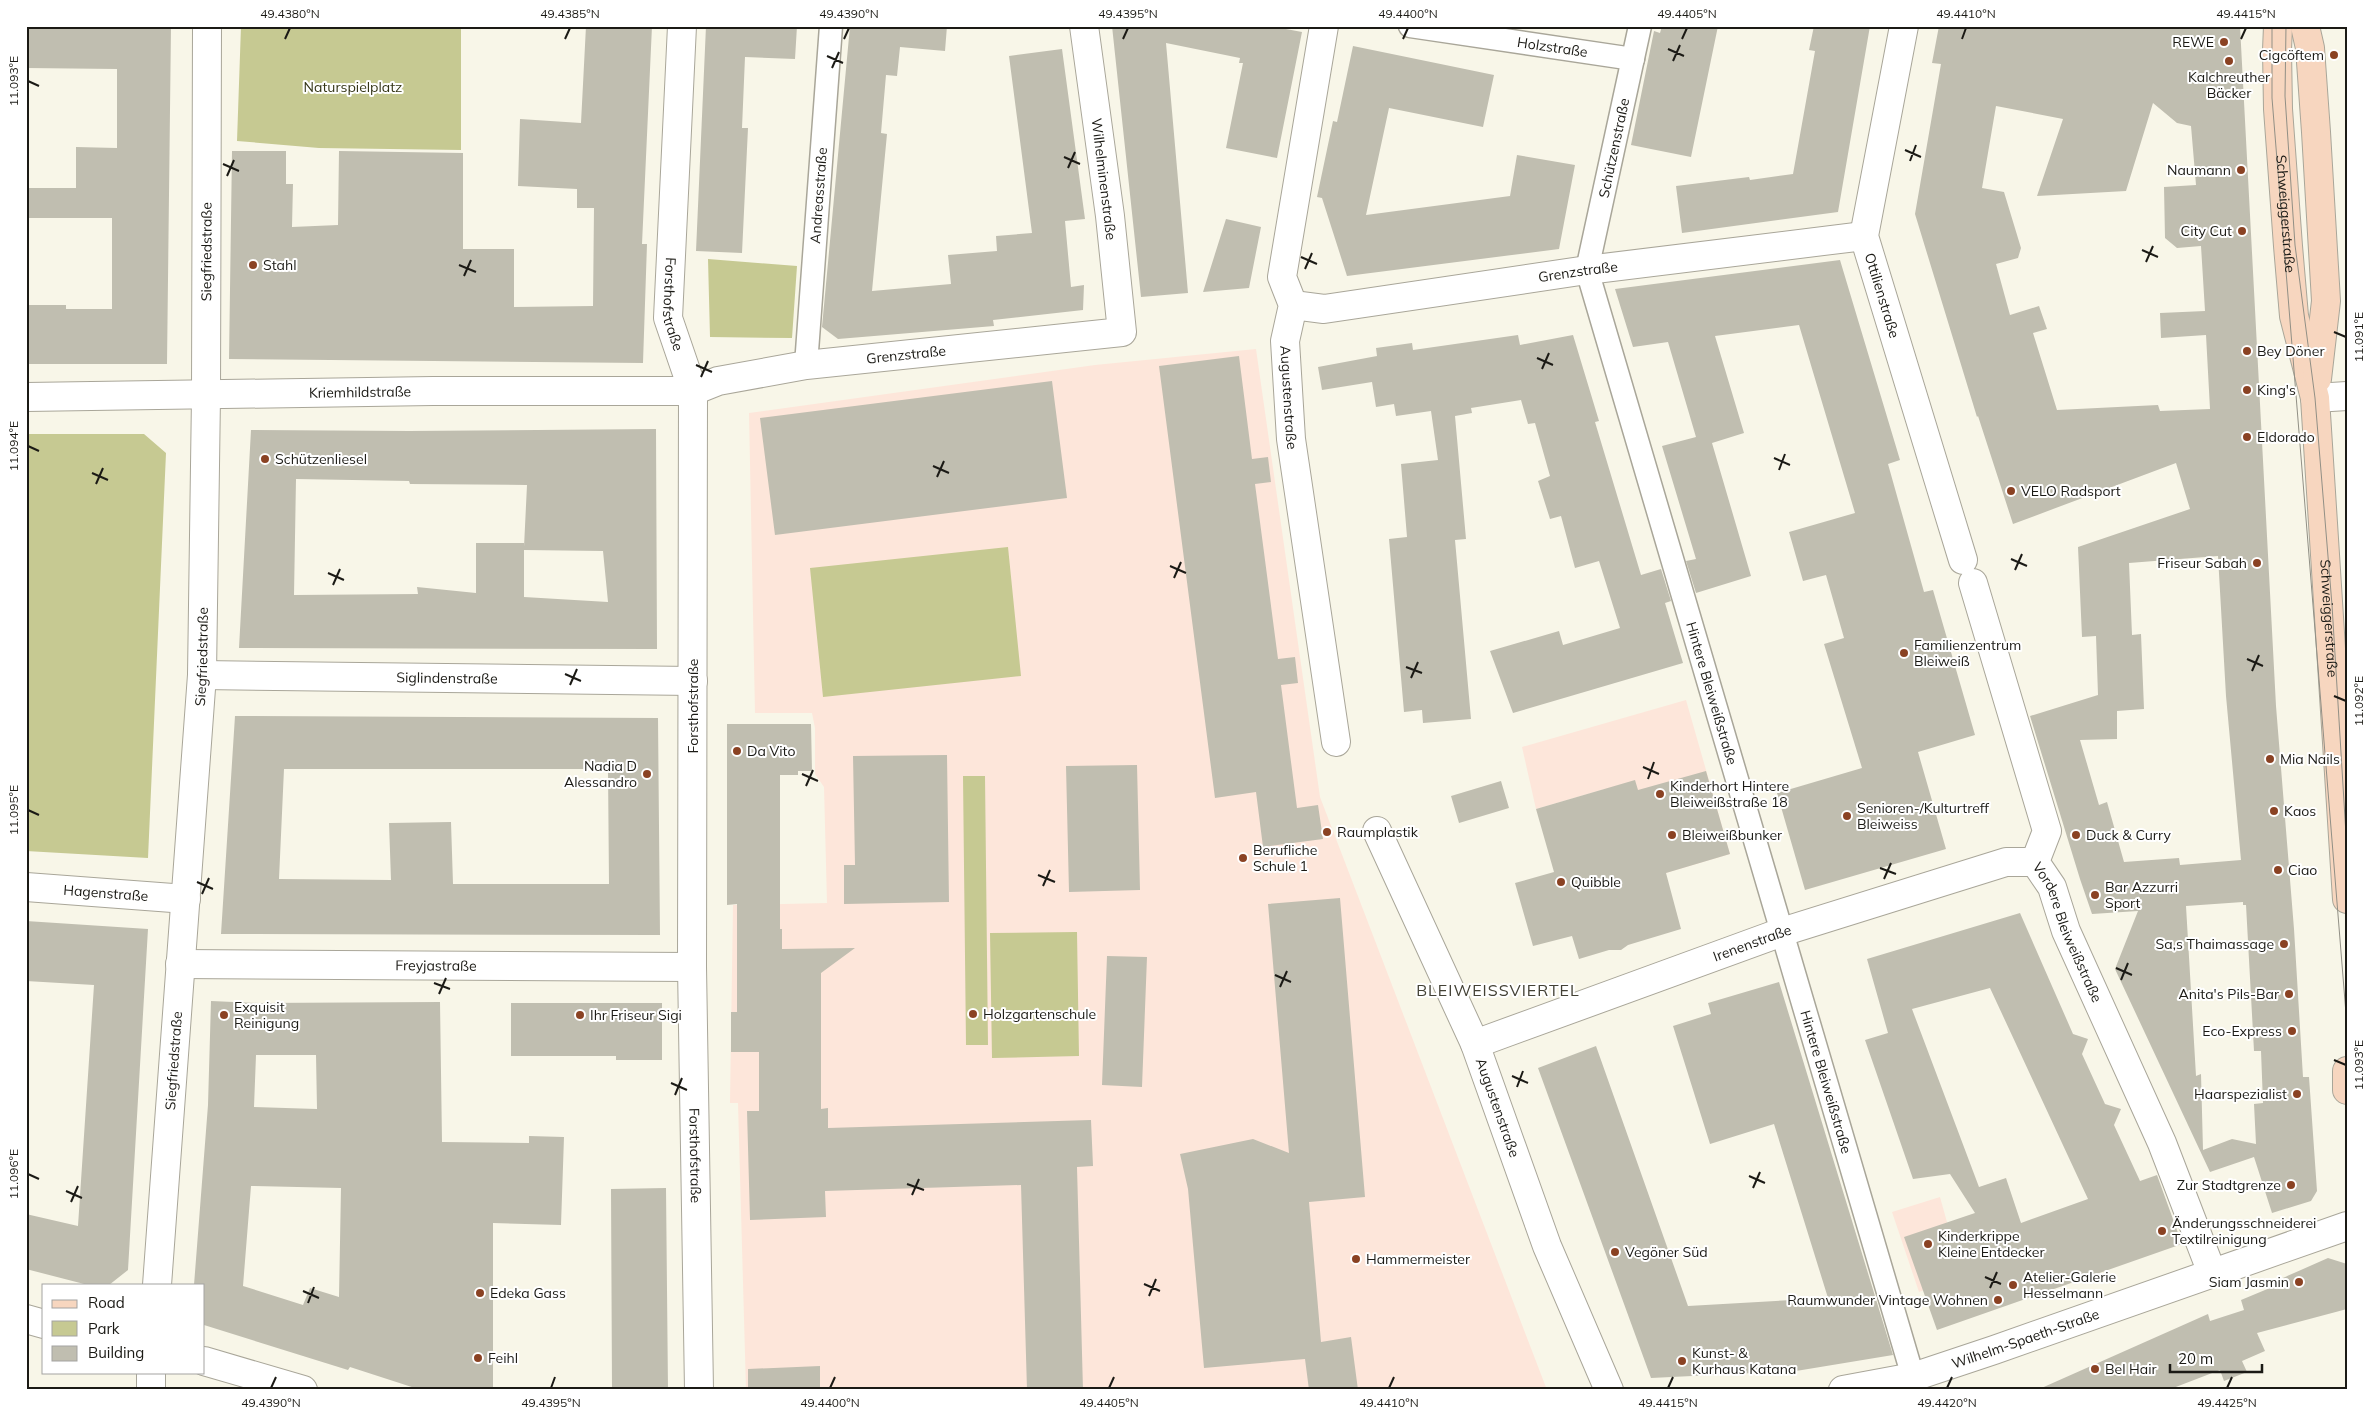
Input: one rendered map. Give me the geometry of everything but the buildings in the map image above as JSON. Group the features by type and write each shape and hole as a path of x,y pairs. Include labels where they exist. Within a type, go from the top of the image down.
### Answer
{"main road":[{"name":"Schweiggerstraße","path":"2278,26 2276,50 2278,108 2294,307 2315,398 2347,899"},
{"name":"Schweiggerstraße","path":"2305,26 2310,48 2326,301 2315,398"},
{"path":"2347,1071 2347,1090"}],"street":[{"name":"Siegfriedstraße","path":"157,1284 202,675 206,396 207,26"},
{"name":"Forsthofstraße","path":"682,26 668,318 693,391 692,967 699,1390"},
{"name":"Andreasstraße","path":"806,365 831,26"},
{"name":"Wilhelminenstraße","path":"1084,26 1110,216 1122,332"},
{"path":"1293,305 1282,277 1324,26"},
{"name":"Holzstraße","path":"1410,26 1634,59"},
{"name":"Schützenstraße","path":"1587,270 1640,26"},
{"name":"Ottilienstraße","path":"1904,26 1864,236 1968,572"},
{"name":"Grenzstraße","path":"1293,305 1324,309 1587,270 1864,236"},
{"name":"Hintere Bleiweißstraße","path":"1587,270 1913,1377"},
{"name":"Augustenstraße","path":"1293,305 1285,341 1291,439 1336,742"},
{"name":"Grenzstraße","path":"693,391 718,381 806,365 1122,332"},
{"name":"Kriemhildstraße","path":"26,397 206,396 433,391 693,391"},
{"path":"2315,398 2347,396"},
{"name":"Vordere Bleiweißstraße","path":"1968,572 2047,831 2035,862 2052,887 2066,931 2162,1143 2212,1273"},
{"name":"Siglindenstraße","path":"202,675 693,681"},
{"name":"Augustenstraße","path":"1377,831 1475,1044 1547,1246 1609,1390"},
{"name":"Irenenstraße","path":"1475,1044 1782,932 2006,862 2035,862"},
{"name":"Hagenstraße","path":"26,887 186,899"},
{"name":"Freyjastraße","path":"180,964 692,967"},
{"name":"Wilhelm-Spaeth-Straße","path":"1843,1390 1913,1377 2347,1226"},
{"path":"26,1319 42,1323"},
{"path":"205,1360 303,1390"},
{"path":"151,1374 151,1390"}],"shaded area":[{"name":"Berufliche Schule 1","path":"1256,349 1320,797 1547,1390 746,1390 738,1103 730,1103 733,905 827,903 824,787 815,774 815,728 812,713 755,713 749,413 1095,365"},
{"name":"Kinderhort Hintere Bleiweißstraße 18","path":"1686,700 1730,854 1632,883 1605,789 1536,809 1522,747"},
{"name":"Kinderkrippe Kleine Entdecker","path":"1940,1197 1962,1276 1919,1292 1892,1212"}],"green space":[{"name":"Naturspielplatz","path":"241,26 461,26 461,150 319,148 237,141"},
{"path":"708,259 797,266 792,338 710,337"},
{"path":"26,434 144,434 166,453 148,858 26,851"},
{"path":"1008,547 1021,676 823,697 810,568"},
{"path":"963,776 985,776 988,1045 966,1045"},
{"path":"1077,932 1079,1056 992,1058 990,933"}],"tram line":[{"path":"2272,26 2272,98 2347,1026"},
{"path":"2286,26 2285,96 2295,245 2315,398 2332,605 2347,851"}],"place":[{"name":"REWE","path":"2224,42"},
{"name":"Cigcöftem","path":"2334,55"},
{"name":"Kalchreuther Bäcker","path":"2229,61"},
{"name":"Naumann","path":"2241,170"},
{"name":"City Cut","path":"2242,231"},
{"name":"Stahl","path":"253,265"},
{"name":"Bey Döner","path":"2247,351"},
{"name":"King's","path":"2247,390"},
{"name":"Eldorado","path":"2247,437"},
{"name":"Schützenliesel","path":"265,459"},
{"name":"VELO Radsport","path":"2011,491"},
{"name":"Friseur Sabah","path":"2257,563"},
{"name":"Familienzentrum Bleiweiß","path":"1904,653"},
{"name":"Da Vito","path":"737,751"},
{"name":"Mia Nails","path":"2270,759"},
{"name":"Nadia D Alessandro","path":"647,774"},
{"name":"Kinderhort Hintere Bleiweißstraße 18","path":"1660,794"},
{"name":"Kaos","path":"2274,811"},
{"name":"Senioren-/Kulturtreff Bleiweiss","path":"1847,816"},
{"name":"Raumplastik","path":"1327,832"},
{"name":"Bleiweißbunker","path":"1672,835"},
{"name":"Duck & Curry","path":"2076,835"},
{"name":"Berufliche Schule 1","path":"1243,858"},
{"name":"Ciao","path":"2278,870"},
{"name":"Quibble","path":"1561,882"},
{"name":"Bar Azzurri Sport","path":"2095,895"},
{"name":"Sa,s Thaimassage","path":"2284,944"},
{"name":"Anita's Pils-Bar","path":"2289,994"},
{"name":"Holzgartenschule","path":"973,1014"},
{"name":"Exquisit Reinigung","path":"224,1015"},
{"name":"Ihr Friseur Sigi","path":"580,1015"},
{"name":"Eco-Express","path":"2292,1031"},
{"name":"Haarspezialist","path":"2297,1094"},
{"name":"Zur Stadtgrenze","path":"2291,1185"},
{"name":"Änderungsschneiderei Textilreinigung","path":"2162,1231"},
{"name":"Kinderkrippe Kleine Entdecker","path":"1928,1244"},
{"name":"Vegöner Süd","path":"1615,1252"},
{"name":"Hammermeister","path":"1356,1259"},
{"name":"Siam Jasmin","path":"2299,1282"},
{"name":"Atelier-Galerie Hesselmann","path":"2013,1285"},
{"name":"Edeka Gass","path":"480,1293"},
{"name":"Raumwunder Vintage Wohnen","path":"1998,1300"},
{"name":"Feihl","path":"478,1358"},
{"name":"Kunst- & Kurhaus Katana","path":"1682,1361"},
{"name":"Bel Hair","path":"2095,1369"}],"district":[{"name":"BLEIWEISSVIERTEL","path":"1498,990"}]}
